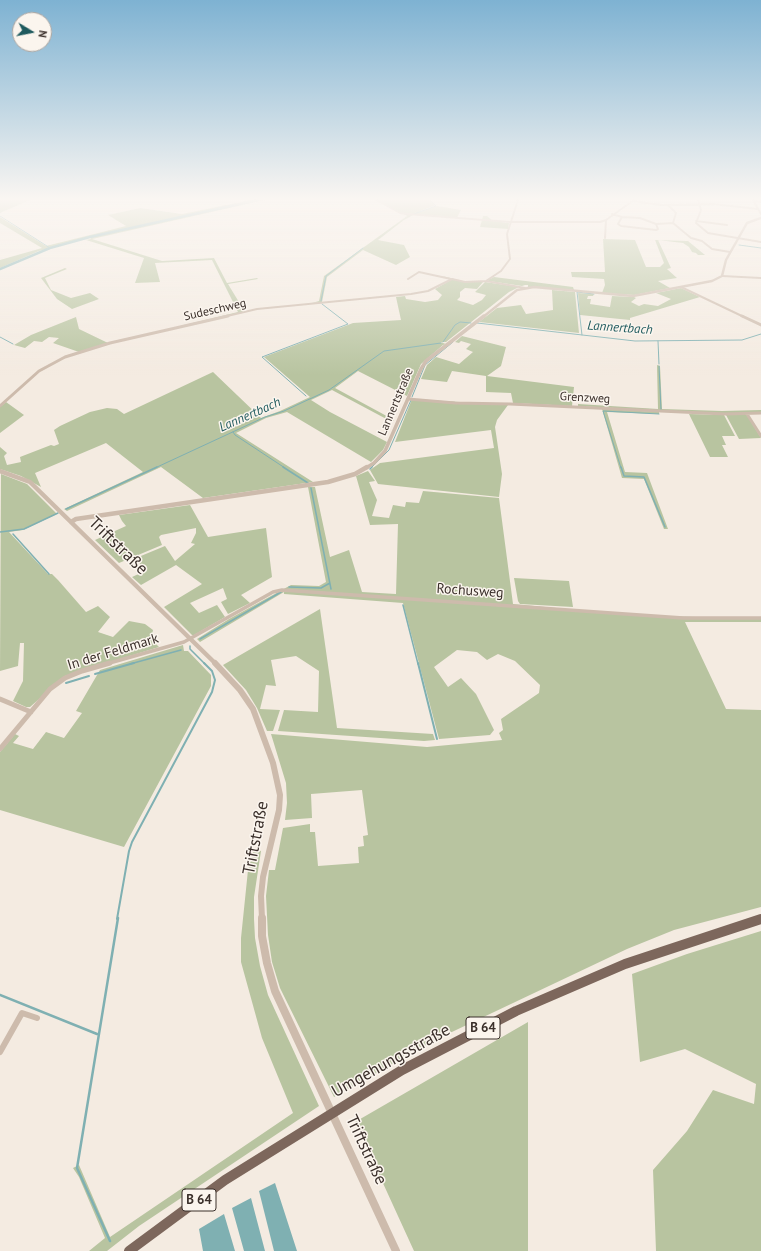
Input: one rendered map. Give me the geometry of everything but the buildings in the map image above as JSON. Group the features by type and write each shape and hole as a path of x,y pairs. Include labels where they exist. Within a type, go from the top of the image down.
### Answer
{"main road":[{"name":"Umgehungsstraße","path":"129,1251 225,1180 402,1070 516,1011 625,964 761,919"}],"street":[{"path":"486,281 501,271 510,258"},
{"path":"727,258 722,276 761,278"},
{"path":"408,279 419,272 465,282 486,281 525,288"},
{"name":"Lannertstraße","path":"71,522 84,518 328,482 355,474 374,463 385,451 421,369 426,361 510,294 525,288 626,296 712,281 722,276"},
{"name":"Sudeschweg","path":"0,406 39,371 48,365 65,357 100,346 258,309 418,293 428,291 452,279"},
{"path":"681,287 761,325"},
{"name":"Grenzweg","path":"408,399 455,403 501,403 725,414 761,413"},
{"path":"747,414 761,436"},
{"name":"Triftstraße","path":"0,471 30,482 191,639 240,690 253,710 273,763 280,795 279,810 263,877 261,904 262,936 274,991 396,1251"},
{"name":"Rochusweg","path":"191,639 273,592 282,590 683,618 761,618"},
{"name":"In der Feldmark","path":"0,749 50,689 65,678 82,671 191,639"},
{"path":"0,699 31,712"},
{"path":"0,1052 22,1013 37,1018"}],"green space":[{"path":"6,258 22,258 0,268 0,260"},
{"path":"144,258 154,258 162,261 214,258 227,283 258,279 228,284 245,312 180,326 238,312 212,260 155,263 160,282 135,283"},
{"path":"348,258 352,258 327,277 322,302 312,303 319,301 324,276"},
{"path":"381,258 408,258 396,265"},
{"path":"604,258 642,258 646,267 660,267 664,263 662,258 667,258 671,268 667,269 677,278 658,281 670,288 634,295 602,293 605,285 604,279 572,277 571,272 605,272"},
{"path":"65,268 67,269 45,278 51,290 71,298 90,293 99,299 72,309 57,299 41,278"},
{"path":"442,276 467,282 483,282 477,289 465,288 460,292 460,297 457,300 473,305 482,300 486,295 475,292 485,282 519,287 509,292 446,342 440,342 446,344 421,364 407,396 358,371 335,388 394,420 392,422 332,390 311,400 330,412 387,442 383,450 371,462 287,412 266,418 236,433 313,482 203,498 161,467 67,511 64,509 143,472 106,443 35,473 41,487 21,476 0,469 0,447 7,453 4,456 7,465 21,462 20,457 51,445 54,446 59,444 54,430 60,426 90,412 107,408 117,409 124,414 213,372 261,418 280,411 310,397 264,357 353,323 401,320 396,297 405,296 406,299 425,302 438,300 442,295 435,289 451,280"},
{"path":"494,277 573,287 574,290 528,287 528,285 522,286 488,280"},
{"path":"681,288 700,297 630,318 630,320 580,315 578,293 594,294 593,296 588,296 587,299 591,299 590,304 610,307 612,296 634,297 636,298 631,302 639,306 644,304 658,306 671,299 656,293"},
{"path":"552,290 575,292 579,333 479,322 497,308 521,305 526,314 553,310"},
{"path":"76,317 79,329 108,343 79,352 53,343 59,338 49,337 42,342 34,341 25,348 14,345 31,335"},
{"path":"462,336 506,347 501,366 487,376 574,387 572,406 513,403 511,393 486,392 486,376 452,371 447,382 421,379 427,365 436,357 459,364 473,352 466,349 471,344 461,341 459,343 455,342"},
{"path":"657,365 660,366 662,409 722,411 761,410 761,412 725,414 578,406 578,404 658,409"},
{"path":"412,399 508,405 497,420 495,427 502,474 499,497 378,484 370,470 380,463 494,448 491,430 395,442"},
{"path":"6,402 24,415 0,433 0,407"},
{"path":"602,409 659,412 659,414 607,412 625,472 647,473 668,529 664,529 644,479 622,478"},
{"path":"689,414 724,415 735,436 722,436 726,445 722,445 728,457 710,457"},
{"path":"726,415 747,415 761,438 739,439"},
{"path":"368,471 375,481 369,482 377,500 372,516 389,518 393,505 405,507 406,502 419,503 423,491 499,498 513,604 632,615 761,619 761,622 685,622 726,709 761,710 761,907 674,930 627,949 435,1040 334,1097 280,988 272,962 268,935 266,896 269,870 275,870 283,828 310,824 310,832 315,832 318,866 359,863 358,847 364,846 363,836 368,835 362,790 311,794 312,818 285,820 287,803 286,783 271,734 427,747 502,740 499,733 503,730 501,719 539,693 540,685 515,661 498,654 487,660 477,652 457,650 434,667 448,687 461,678 476,694 494,730 490,735 439,739 403,603 284,594 284,592 200,642 197,639 229,619 291,585 319,586 326,582 308,487 315,487 330,557 349,550 362,592 396,594 398,524 370,525 356,476"},
{"path":"1,474 27,484 57,514 23,530 9,532 48,574 52,574 58,580 86,612 98,606 110,617 98,632 113,637 129,621 145,624 153,630 151,639 159,647 65,676 30,707 26,707 13,701 23,681 24,643 20,643 18,666 0,671"},
{"path":"190,505 208,537 266,528 272,577 241,595 250,603 228,614 221,602 227,599 223,588 190,603 199,613 217,605 225,617 194,635 192,635 164,607 202,584 176,565 141,585 132,577 145,571 136,558 165,546 175,561 195,544 191,543 196,533 196,528 161,535 159,537 162,545 119,563 95,540 126,526 119,515"},
{"path":"514,578 569,581 573,607 520,604 518,601"},
{"path":"320,609 337,728 433,734 435,740 424,741 278,731 284,710 318,712 319,671 296,656 271,660 276,686 266,685 260,709 280,710 273,731 267,731 257,708 246,690 223,665"},
{"path":"183,645 184,651 188,651 211,675 211,686 124,847 0,810 0,752 15,734 19,736 13,743 33,749 46,732 64,738 82,713 76,711 100,670"},
{"path":"254,849 261,851 254,897 255,938 260,966 268,995 319,1106 139,1226 107,1251 89,1251 105,1238 79,1177 73,1168 79,1165 110,1237 293,1113 262,1038 241,962 241,938 248,870"},
{"path":"761,931 761,1251 656,1251 653,1170 687,1131 713,1090 754,1104 756,1084 685,1049 640,1062 632,974 687,954"},
{"path":"528,1022 528,1251 414,1251 355,1122"}],"water":[{"path":"275,1183 297,1251 274,1251 259,1191"},
{"path":"251,1198 265,1251 244,1251 232,1208"},
{"path":"224,1214 235,1251 203,1251 199,1229"}],"waterway":[{"path":"0,269 25,258"},
{"path":"321,301 326,276 349,258"},
{"path":"582,335 577,292 594,294"},
{"path":"306,396 262,357 348,324 322,304"},
{"name":"Lannertbach","path":"443,342 455,325 460,322 471,323"},
{"name":"Lannertbach","path":"477,323 582,335"},
{"name":"Lannertbach","path":"582,335 635,341 742,340 761,334"},
{"path":"0,337 13,344"},
{"path":"658,341 659,364"},
{"path":"412,397 425,365 453,342"},
{"name":"Lannertbach","path":"155,468 265,417 284,411 329,390 384,351 441,343"},
{"path":"659,366 661,410"},
{"path":"370,469 389,450 411,400"},
{"path":"621,468 603,411 659,414"},
{"path":"233,432 235,435 285,468"},
{"name":"Lannertbach","path":"66,509 157,467"},
{"path":"283,467 308,483"},
{"path":"621,467 624,476 644,477 665,527"},
{"path":"311,488 330,583"},
{"name":"Lannertbach","path":"0,532 24,529 58,513"},
{"path":"13,534 49,574"},
{"path":"289,587 321,588 330,583"},
{"path":"330,583 331,589"},
{"path":"200,639 281,592"},
{"path":"403,605 418,664"},
{"path":"117,919 129,851 132,842 212,692 215,680 212,671 190,649 190,646"},
{"path":"130,664 181,650"},
{"path":"95,674 134,663"},
{"path":"418,663 437,739"},
{"path":"66,683 89,676"},
{"path":"110,1241 77,1168 118,918"},
{"path":"0,995 97,1034"}]}
